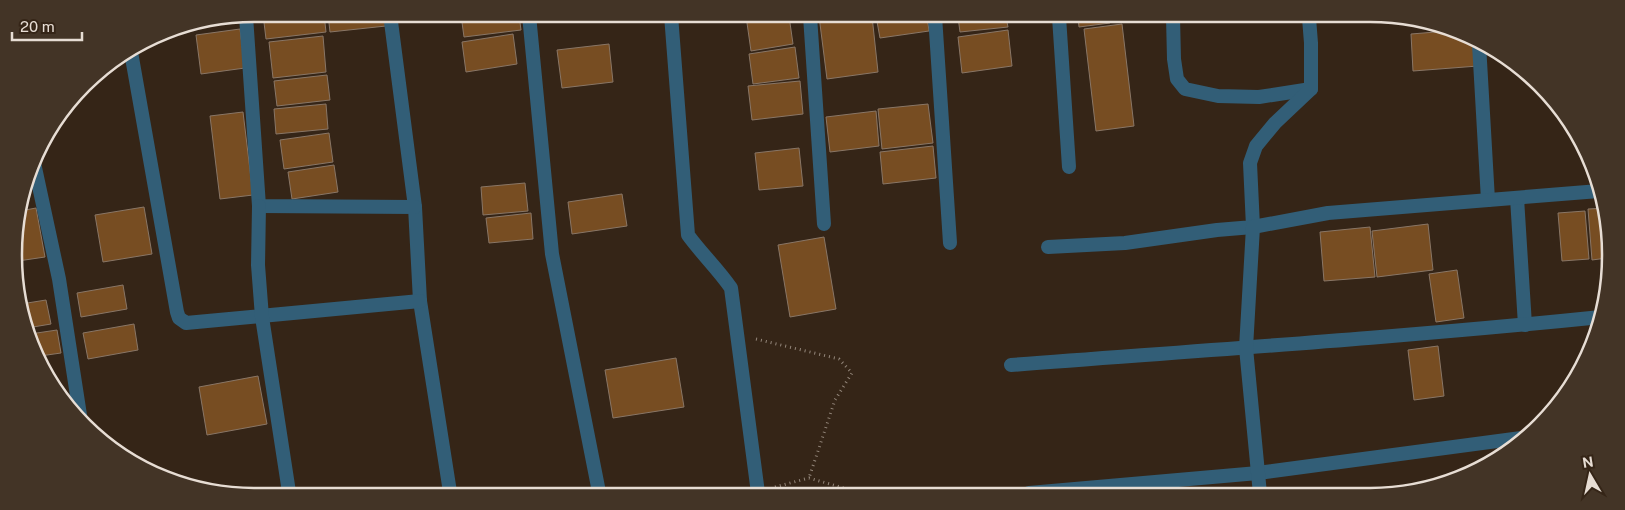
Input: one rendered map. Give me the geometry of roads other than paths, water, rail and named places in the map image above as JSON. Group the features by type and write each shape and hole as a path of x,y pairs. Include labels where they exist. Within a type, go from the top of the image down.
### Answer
{"street":[{"path":"391,22 416,207 420,301 449,488"},
{"path":"530,22 552,254 598,488"},
{"path":"672,22 688,235 702,254 720,272 730,288 755,488"},
{"path":"810,22 824,224"},
{"path":"936,22 950,243"},
{"path":"1059,22 1069,167"},
{"path":"1173,22 1174,59 1178,79 1185,89 1218,96 1259,97 1311,88"},
{"path":"1259,488 1246,348 1253,227 1250,163 1256,146 1275,123 1311,88 1309,22"},
{"path":"246,23 259,206 258,265 262,317 288,488"},
{"path":"1479,50 1488,200"},
{"path":"132,58 179,318 186,323 420,301"},
{"path":"37,175 60,278 79,406"},
{"path":"1048,247 1125,243 1253,227 1328,214 1594,191"},
{"path":"1517,198 1525,325"},
{"path":"259,206 416,207"},
{"path":"1011,365 1246,348 1594,318"},
{"path":"1086,488 1258,473 1512,439"}]}
